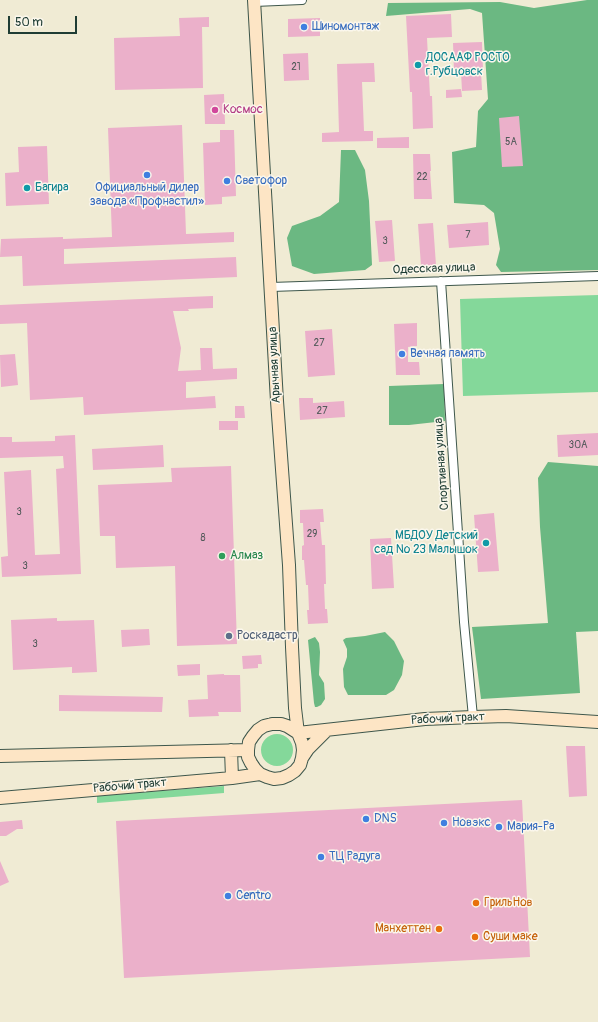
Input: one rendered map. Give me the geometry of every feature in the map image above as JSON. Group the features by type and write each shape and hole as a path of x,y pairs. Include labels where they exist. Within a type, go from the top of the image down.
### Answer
{"main road":[{"name":"Арычная улица","path":"254,1 277,401 289,565 295,708 298,733"},
{"path":"281,724 295,708"},
{"name":"Рабочий тракт","path":"298,733 425,719 473,717 506,716 598,722"},
{"path":"260,774 251,763 248,753 249,742 258,730 264,726 281,724 288,726 298,733 302,743 302,758"},
{"name":"Рабочий тракт","path":"0,798 232,778 260,774 274,779 282,778 295,771 300,765 302,758 308,749 327,730"},
{"path":"4,756 231,750 248,753"},
{"path":"231,750 232,778"},
{"path":"232,778 248,753"}],"street":[{"path":"254,1 302,0"},
{"name":"Одесская улица","path":"271,287 598,276"},
{"name":"Спортивная улица","path":"441,281 464,614 473,717"}],"green space":[{"path":"587,0 598,0 598,270 501,272 496,265 500,249 494,213 484,205 454,203 452,152 476,147 478,111 488,99 482,13 470,9 386,16 388,3 500,2 534,8"},
{"path":"341,150 355,150 365,170 369,201 372,265 365,270 314,274 292,266 287,238 292,226 320,216 339,202"},
{"path":"598,295 598,392 463,396 460,299"},
{"path":"444,384 445,421 409,425 389,425 389,386"},
{"path":"548,462 598,466 598,631 576,632 580,693 481,699 472,627 548,623 540,527 538,478"},
{"path":"385,632 394,641 404,661 402,675 394,690 386,695 348,695 344,687 343,669 347,657 347,649 343,640 346,638"},
{"path":"315,637 319,643 319,675 324,683 325,699 321,705 317,707 315,707 314,703 308,640"},
{"path":"277,734 286,737 290,741 293,750 290,759 286,763 277,766 268,763 264,759 261,750 264,741 268,737"},
{"path":"224,786 224,793 97,803 97,796"}],"building":[{"name":"ДОСААФ РОСТО г.Рубцовск","path":"451,14 452,37 427,38 433,128 413,129 412,92 410,92 406,16"},
{"path":"209,17 209,27 202,27 203,88 115,90 114,38 180,36 179,18"},
{"name":"Шиномонтаж","path":"320,18 320,36 288,37 288,19"},
{"path":"482,42 482,90 462,91 461,72 454,72 453,43"},
{"path":"308,53 309,80 284,81 283,54"},
{"path":"374,63 375,82 362,82 364,131 373,131 373,141 322,142 322,133 339,132 337,64"},
{"path":"461,89 462,97 446,98 446,90"},
{"name":"Космос","path":"224,94 225,124 205,124 204,95"},
{"path":"519,116 523,166 502,167 499,118"},
{"path":"182,125 186,234 234,232 234,242 64,249 64,264 236,257 237,277 23,286 22,256 0,257 1,239 112,237 108,128"},
{"path":"220,130 234,130 236,196 222,197 222,204 205,205 203,143 220,142"},
{"path":"409,137 409,148 377,148 377,138"},
{"name":"Багира","path":"47,146 49,204 6,206 5,173 19,172 18,147"},
{"path":"413,154 430,154 432,199 414,199"},
{"path":"392,220 395,261 379,262 375,221"},
{"path":"488,222 489,245 449,248 447,225"},
{"path":"433,223 436,265 421,266 418,224"},
{"path":"213,296 213,308 173,311 181,348 178,371 201,370 200,348 212,348 213,369 237,368 237,379 186,382 186,398 215,396 216,408 84,415 83,397 30,400 27,323 0,324 0,305"},
{"name":"Вечная память","path":"417,323 417,346 408,347 408,362 419,362 420,375 396,375 394,324"},
{"path":"332,329 335,375 308,377 305,331"},
{"path":"15,354 18,385 1,387 0,355"},
{"path":"299,398 313,398 313,403 344,401 345,417 300,420"},
{"path":"235,406 244,406 245,418 235,418"},
{"path":"219,421 238,421 238,430 219,430"},
{"path":"598,433 598,455 558,457 557,435"},
{"path":"75,435 81,574 2,577 1,557 8,556 4,472 31,470 35,555 60,554 56,469 64,468 63,456 0,458 0,437 12,437 12,442 55,441 55,436"},
{"path":"163,445 164,467 93,470 92,449"},
{"path":"231,466 237,644 177,646 175,566 116,568 115,536 100,536 98,485 172,482 171,468"},
{"path":"323,509 324,522 320,522 322,545 325,545 326,584 324,584 325,609 327,609 328,623 308,624 308,585 306,585 304,560 302,560 302,546 304,545 303,523 300,523 300,510"},
{"name":"МБДОУ Детский сад № 23 Малышок","path":"494,513 499,571 478,572 474,515"},
{"path":"391,538 394,588 372,589 370,539"},
{"path":"57,618 57,621 94,620 97,672 72,673 72,667 13,670 11,620"},
{"path":"149,629 150,645 122,647 121,630"},
{"path":"261,655 262,664 258,664 258,668 243,669 242,656"},
{"path":"200,664 200,675 178,676 177,665"},
{"path":"207,675 240,675 241,712 218,712 219,716 189,717 188,700 208,699"},
{"path":"59,695 163,697 162,712 59,711"},
{"path":"566,746 585,746 587,796 569,797"},
{"name":"ТЦ Радуга","path":"522,800 530,957 124,978 116,821"},
{"path":"22,820 23,829 17,829 6,836 0,836 0,822"},
{"path":"0,861 9,882 0,886"}],"place":[{"name":"Шиномонтаж","path":"304,27"},
{"name":"ДОСААФ РОСТО г.Рубцовск","path":"418,65"},
{"name":"Космос","path":"215,110"},
{"name":"Официальный дилер завода «Профнастил»","path":"147,175"},
{"name":"Светофор","path":"227,181"},
{"name":"Багира","path":"27,188"},
{"name":"Вечная память","path":"402,354"},
{"name":"МБДОУ Детский сад № 23 Малышок","path":"486,543"},
{"name":"Алмаз","path":"222,556"},
{"name":"Роскадастр","path":"229,636"},
{"name":"DNS","path":"366,819"},
{"name":"Новэкс","path":"444,823"},
{"name":"Мария-Ра","path":"499,827"},
{"name":"ТЦ Радуга","path":"321,857"},
{"name":"Centro","path":"228,896"},
{"name":"ГрильНов","path":"476,903"},
{"name":"Манхеттен","path":"439,929"},
{"name":"Суши маке","path":"475,937"}]}
